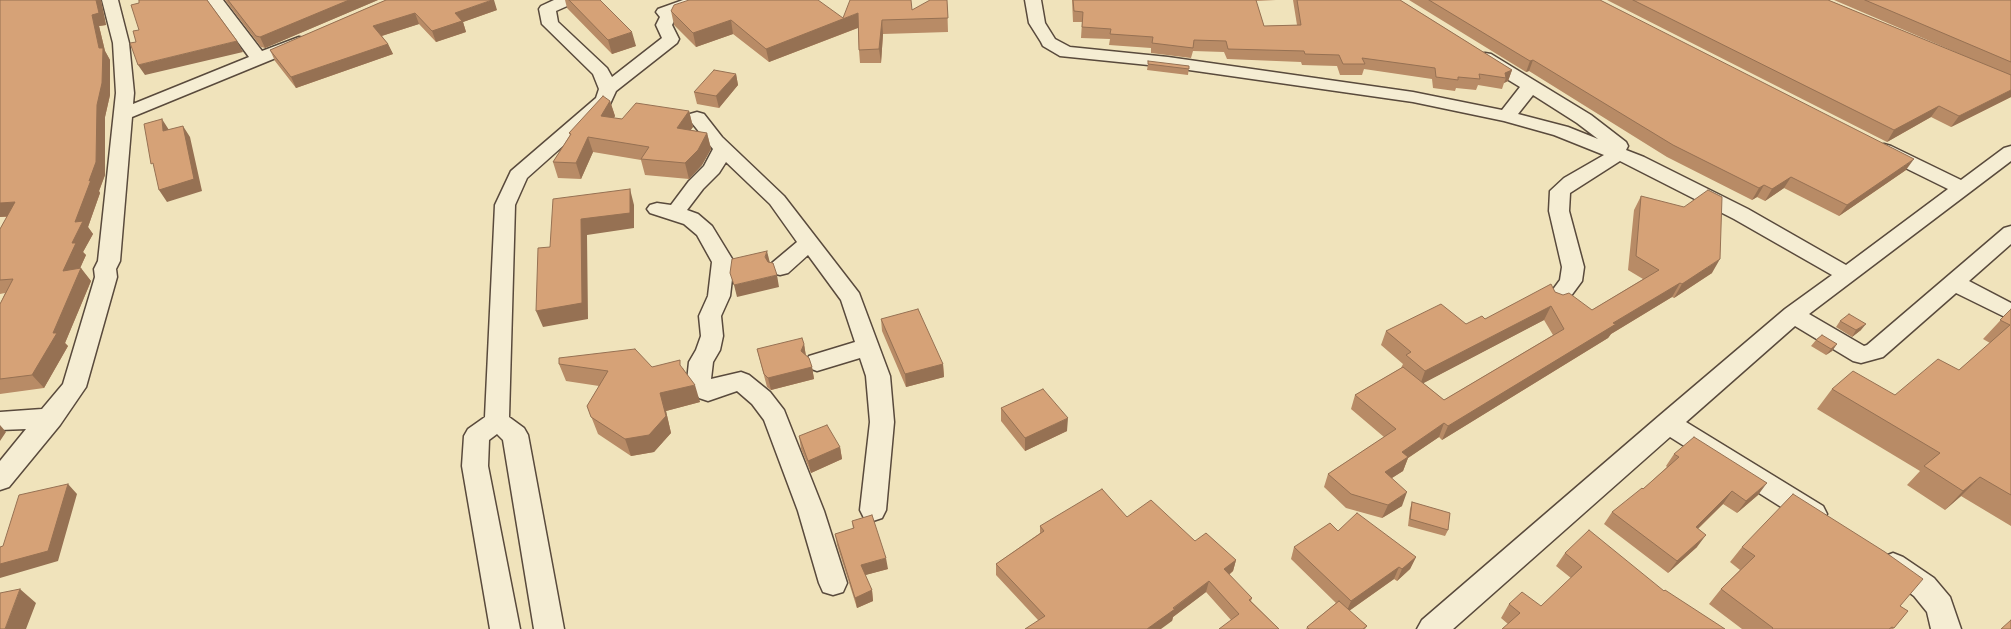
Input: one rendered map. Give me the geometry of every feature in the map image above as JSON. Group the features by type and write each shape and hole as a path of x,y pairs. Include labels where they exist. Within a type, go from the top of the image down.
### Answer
{"street":[{"path":"0,480 74,387 106,277 105,269 109,261 125,93 121,43 110,0"},
{"path":"215,0 259,59"},
{"path":"568,0 546,9 550,24 601,72 608,88"},
{"path":"497,421 505,205 518,175 604,100 608,88 671,40 664,25 668,17 664,12 699,0"},
{"path":"1033,0 1037,23 1049,42 1066,52 1168,62 1413,97 1506,116 1561,131 1628,157 1741,214 1846,274"},
{"path":"122,115 311,36"},
{"path":"1474,51 1584,119 1628,157"},
{"path":"1506,116 1531,86"},
{"path":"697,118 723,148 777,200 851,298 878,376 882,422 874,510"},
{"path":"1873,144 1961,188"},
{"path":"723,148 712,169 666,211 690,220 704,231 723,262 719,296 710,316 712,336 708,350 701,362 699,381 708,392 718,387 741,381 762,398 775,417 811,511 833,582"},
{"path":"1432,629 1793,315 2011,152"},
{"path":"1557,299 1571,281 1573,267 1559,212 1560,191 1570,182 1628,157"},
{"path":"1793,315 1861,355 1875,351 2011,233"},
{"path":"780,268 809,243"},
{"path":"1954,283 2006,304"},
{"path":"816,362 844,353 869,348"},
{"path":"0,421 51,418"},
{"path":"497,421 477,436 476,466 505,629"},
{"path":"497,421 515,435 549,629"},
{"path":"1668,423 1833,526"},
{"path":"1874,552 1924,587 1940,606 1946,629"}],"building":[{"path":"0,0 96,0 99,13 92,15 99,48 103,48 102,83 97,105 96,162 75,222 83,221 72,243 76,243 63,271 81,268 53,333 57,333 32,375 0,379 0,304 13,279 0,280 0,229 15,202 0,203"},
{"path":"139,0 207,0 237,41 138,65 130,43 136,42 133,31 139,30 131,5 139,3"},
{"path":"228,0 349,0 260,37 256,36"},
{"path":"386,0 492,0 455,13 462,21 432,31 415,13 373,26 388,44 291,77 270,50"},
{"path":"569,0 600,0 632,32 608,40"},
{"path":"689,0 818,0 843,18 850,0 911,0 912,10 930,0 947,0 948,18 882,20 879,49 859,50 858,13 766,49 731,20 693,33 671,11 674,5"},
{"path":"1073,0 1256,0 1264,26 1301,25 1297,0 1400,0 1512,70 1505,73 1506,78 1479,74 1480,79 1458,77 1458,80 1436,77 1435,68 1362,58 1365,64 1343,64 1339,55 1305,54 1304,51 1228,49 1226,41 1194,40 1193,48 1152,43 1153,37 1110,34 1111,29 1082,27 1083,12 1074,11"},
{"path":"1429,0 1600,0 1914,159 1847,205 1791,177 1772,189 1764,185 1759,188 1673,145 1533,60 1530,61"},
{"path":"1633,0 1828,0 2011,75 2011,90 1959,116 1939,106 1894,130"},
{"path":"1865,0 2011,0 2011,62"},
{"path":"1148,61 1189,66 1189,69 1148,64"},
{"path":"714,70 736,74 716,96 694,92"},
{"path":"603,96 610,101 601,116 622,119 636,103 689,111 677,128 707,133 698,150 685,163 641,159 649,147 588,137 576,163 553,162 571,134 569,133"},
{"path":"162,119 163,131 183,126 194,179 159,190 153,163 151,164 144,124"},
{"path":"630,189 630,213 581,219 582,303 536,311 538,248 550,247 553,199"},
{"path":"1708,190 1722,197 1720,259 1448,426 1444,423 1402,452 1408,457 1385,472 1407,492 1388,505 1351,494 1328,474 1396,429 1355,395 1403,367 1444,400 1564,329 1551,306 1425,371 1406,355 1411,352 1386,331 1441,304 1466,324 1482,316 1485,319 1551,284 1555,292 1563,295 1569,293 1592,310 1659,270 1636,256 1641,196 1684,207"},
{"path":"767,251 765,257 768,262 773,263 777,275 734,285 730,273 732,259"},
{"path":"918,309 943,364 905,374 881,319"},
{"path":"2011,309 2011,495 1980,477 1963,491 1924,466 1940,453 1832,389 1853,371 1895,395 1938,359 1959,370 2010,325 2000,320"},
{"path":"1849,314 1866,324 1856,330 1840,321"},
{"path":"1822,335 1837,344 1831,349 1816,340"},
{"path":"802,338 804,344 801,351 809,358 812,367 768,378 764,374 757,349"},
{"path":"635,349 652,367 680,360 680,365 695,385 660,393 666,416 649,435 625,439 591,417 587,406 608,371 559,364 559,358"},
{"path":"1043,389 1068,418 1025,438 1001,408"},
{"path":"827,425 840,447 808,461 799,436"},
{"path":"1694,437 1767,483 1746,501 1732,491 1696,527 1706,535 1677,561 1612,512 1643,489 1679,457 1674,454"},
{"path":"68,484 48,551 0,564 0,547 3,546 19,495"},
{"path":"1102,489 1127,517 1151,500 1195,541 1206,533 1236,560 1224,569 1252,598 1249,600 1279,629 1219,629 1239,614 1209,581 1147,629 1025,629 1045,616 996,564 1044,531 1040,526"},
{"path":"1793,494 1885,552 1923,579 1900,606 1908,611 1894,628 1772,629 1721,589 1755,556 1742,547"},
{"path":"1412,502 1450,513 1448,530 1410,519"},
{"path":"1357,513 1416,557 1402,569 1399,567 1351,601 1294,547 1330,523 1338,531"},
{"path":"872,515 886,558 861,565 872,590 855,598 835,534 854,528 852,521"},
{"path":"1589,530 1664,591 1725,629 1502,629 1520,613 1509,604 1522,592 1541,606 1582,567 1565,553"},
{"path":"20,589 5,629 0,629 0,593"},
{"path":"1339,601 1367,626 1363,629 1309,629 1307,627"},
{"path":"2011,620 2011,629 2001,629"}]}
